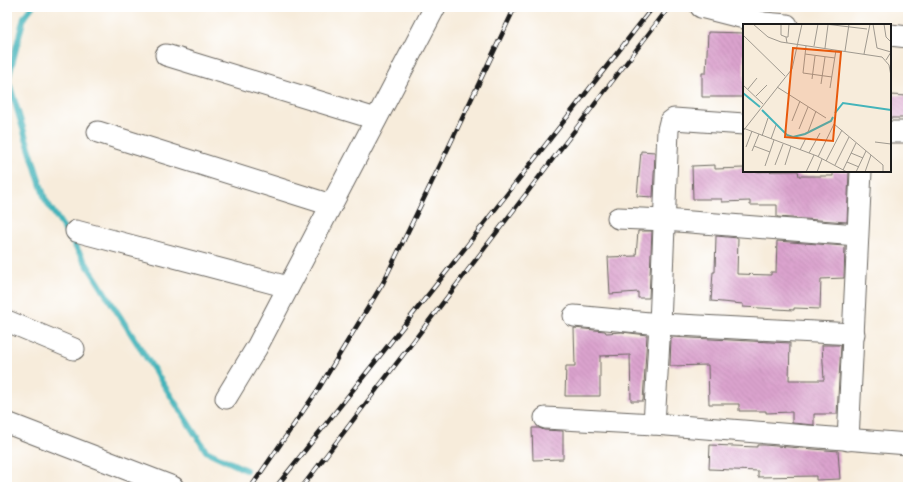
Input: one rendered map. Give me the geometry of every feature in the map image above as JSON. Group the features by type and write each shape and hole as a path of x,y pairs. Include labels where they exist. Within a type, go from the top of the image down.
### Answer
{"street":[{"path":"226,398 257,347 435,7"},
{"path":"701,7 764,23 776,24"},
{"path":"891,36 908,37"},
{"path":"166,54 376,119"},
{"path":"654,424 665,220 668,130 670,122 674,119 743,124"},
{"path":"98,132 331,205"},
{"path":"891,132 908,132"},
{"path":"848,440 861,172"},
{"path":"618,218 665,220 857,235"},
{"path":"76,231 288,287"},
{"path":"574,316 660,324 854,334"},
{"path":"7,321 74,349"},
{"path":"545,418 654,424 908,444"},
{"path":"7,423 173,487"}],"building":[{"path":"708,32 743,33 743,97 702,97 702,73 706,73"},
{"path":"891,95 908,96 908,118 891,118"},
{"path":"641,151 655,152 653,197 637,196"},
{"path":"715,165 715,169 743,168 743,172 798,172 799,176 833,176 833,172 849,172 847,222 777,217 777,205 750,205 750,201 722,202 722,199 693,199 692,166"},
{"path":"638,231 652,231 649,298 638,298 638,292 610,294 608,257 636,256"},
{"path":"716,236 738,238 737,274 771,275 771,272 776,272 777,241 845,246 844,278 821,279 820,309 794,308 794,310 743,307 743,304 711,301 713,272 715,272"},
{"path":"574,328 605,331 606,333 622,332 647,335 643,401 631,401 630,355 600,356 600,396 565,396 566,366 575,366"},
{"path":"671,337 790,343 789,380 824,380 822,345 841,345 837,414 814,414 814,425 792,423 792,412 766,413 766,411 739,411 739,404 709,404 708,365 670,366"},
{"path":"532,428 563,431 563,459 533,460"},
{"path":"710,445 757,447 757,445 764,445 838,451 840,479 816,480 816,476 758,477 758,471 709,469"}],"waterway":[{"path":"32,7 24,17 8,80 45,199 206,451 246,470"}],"railway":[{"path":"251,487 319,388 383,283 515,7"},
{"path":"276,487 653,7"},
{"path":"302,487 669,7"}]}
